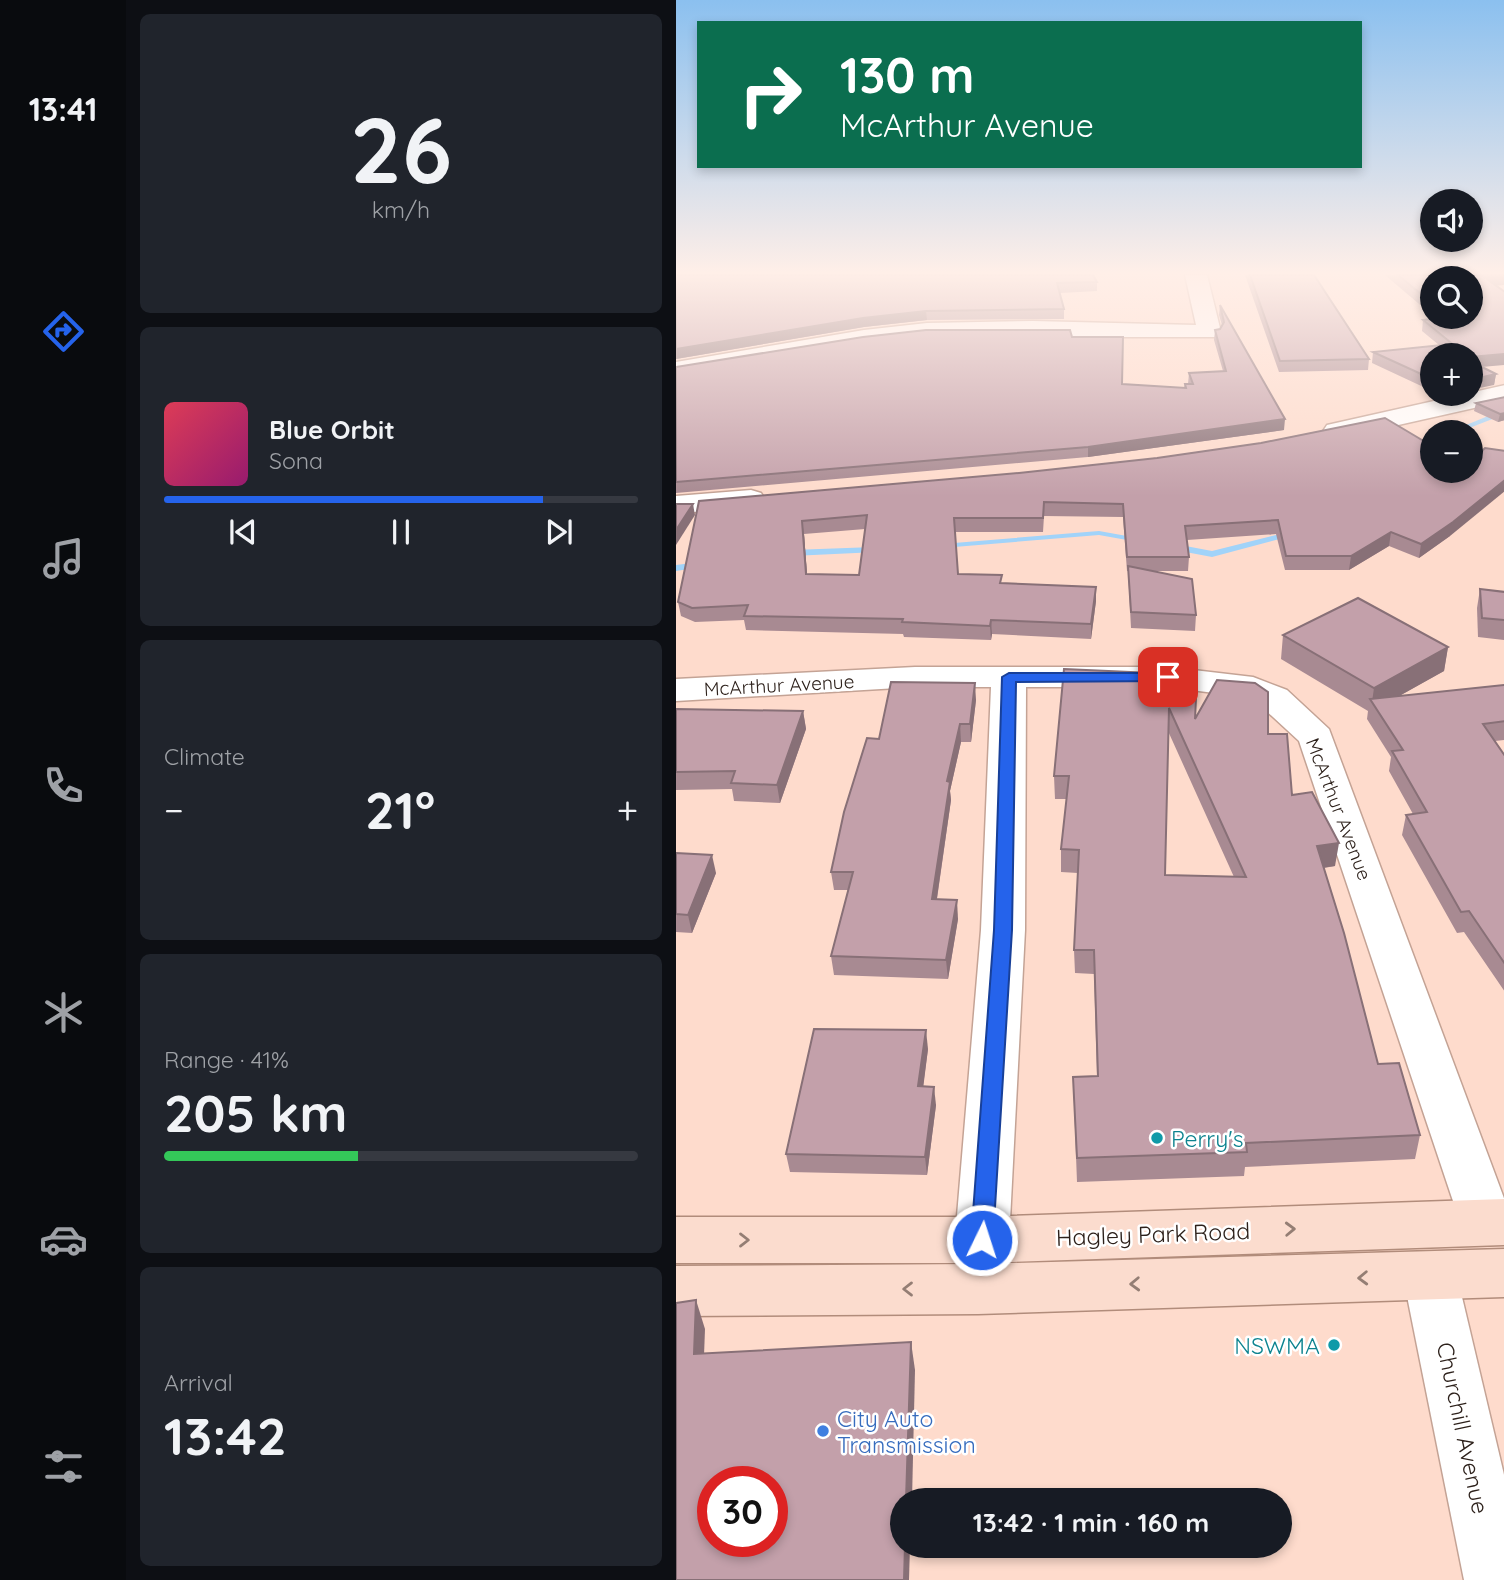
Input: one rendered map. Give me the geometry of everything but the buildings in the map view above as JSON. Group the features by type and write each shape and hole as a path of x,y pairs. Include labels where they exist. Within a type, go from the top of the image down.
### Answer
{"main road":[{"name":"Hagley Park Road","path":"676,1240 982,1240 1495,1222"},
{"path":"676,1291 978,1289 1504,1273"}],"street":[{"path":"676,369 713,365 798,349"},
{"path":"1310,436 1504,393"},
{"path":"676,505 783,496"},
{"name":"McArthur Avenue","path":"676,690 915,677 1168,677 1230,683 1274,698 1315,737 1495,1222"},
{"path":"982,1240 1003,930 1009,677"},
{"name":"Churchill Avenue","path":"1430,1276 1496,1580"}],"waterway":[{"path":"1483,420 1505,411"},
{"path":"942,546 1099,533 1138,540"},
{"path":"1175,547 1212,554 1288,534"},
{"path":"792,553 874,550"},
{"path":"676,568 699,565"}],"place":[{"name":"Perry's","path":"1157,1138"},
{"name":"NSWMA","path":"1334,1345"},
{"name":"City Auto Transmission","path":"823,1431"}],"route":[{"path":"982,1240 1003,930 1009,677 1168,677"}]}
